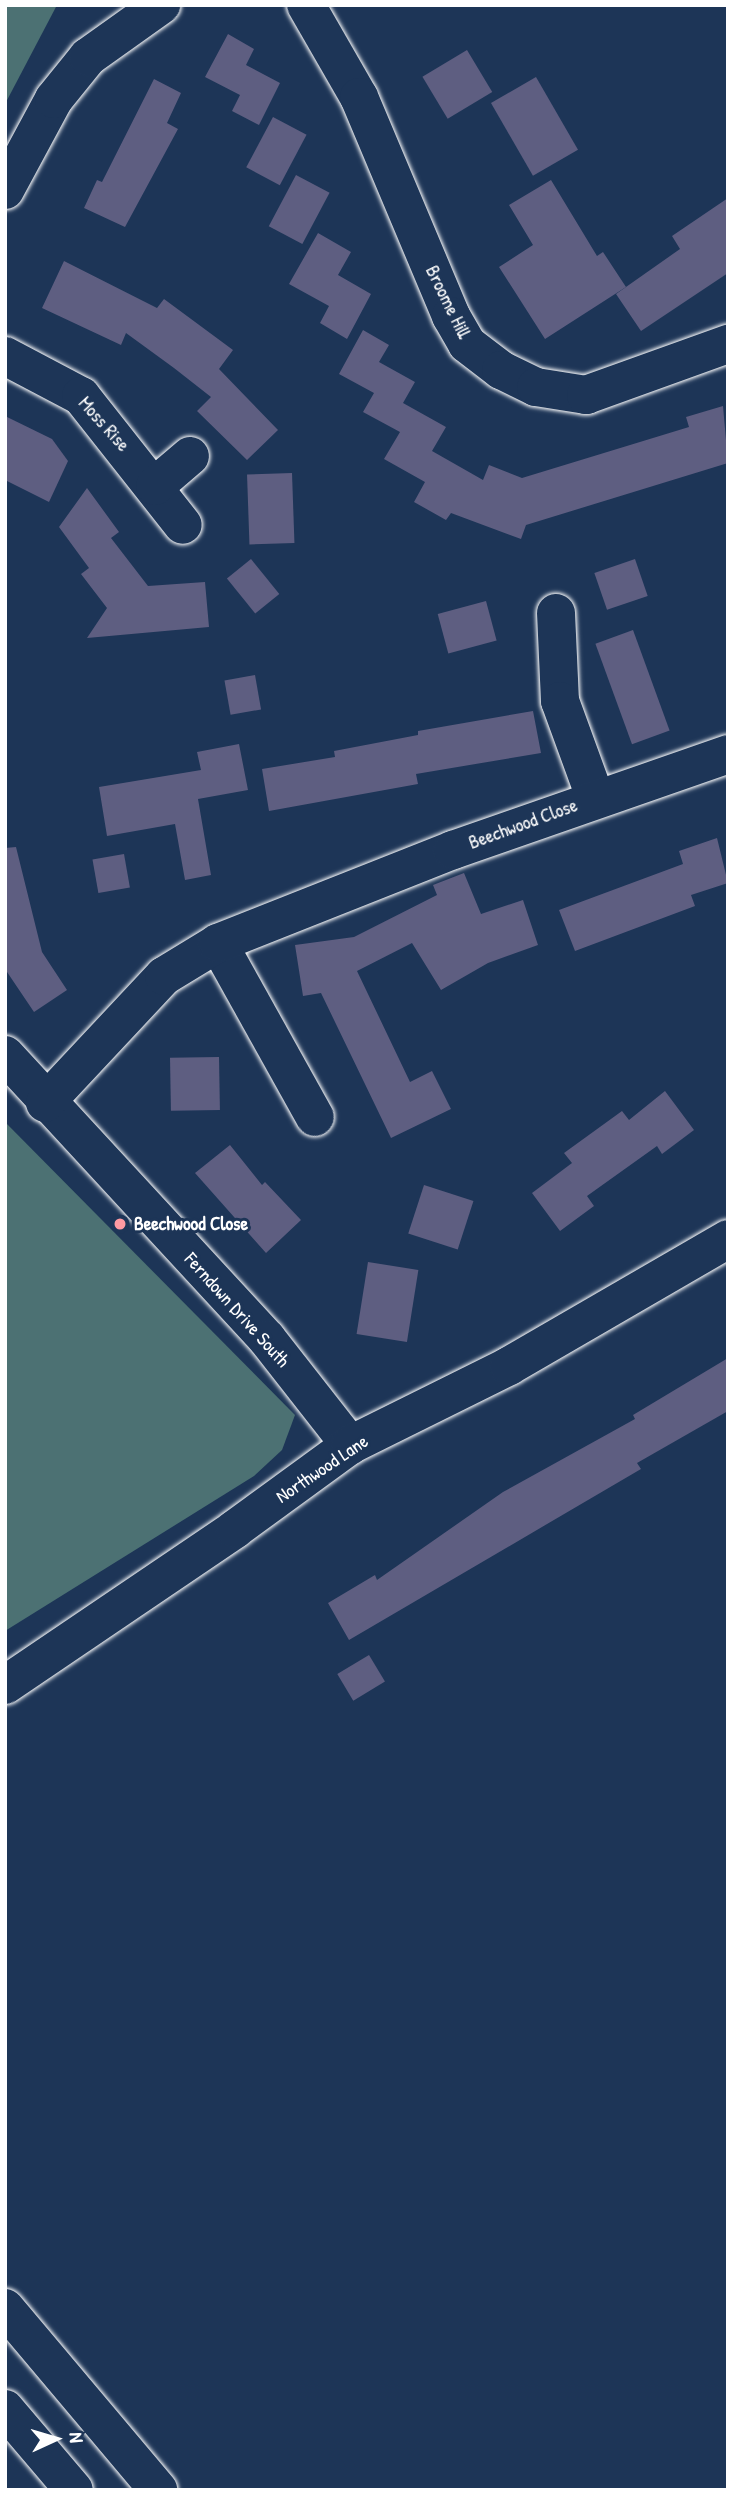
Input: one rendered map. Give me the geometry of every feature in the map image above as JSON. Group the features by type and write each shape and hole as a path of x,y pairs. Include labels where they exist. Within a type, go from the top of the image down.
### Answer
{"main road":[{"path":"5,190 54,99 88,57 161,5"},
{"name":"Broome Hill","path":"306,5 359,97 451,316 467,344 500,370 536,387 586,395 728,344"},
{"name":"Moss Rise","path":"5,356 81,396 155,486 183,525"},
{"path":"155,486 190,456"},
{"name":"Beechwood Close","path":"556,613 561,701 595,797"},
{"name":"Beechwood Close","path":"45,1102 164,976 218,943 264,921 595,797 728,754"},
{"path":"218,943 315,1117"},
{"name":"Ferndown Drive South","path":"5,1055 45,1102 267,1339 350,1445"},
{"name":"Northwood Lane","path":"5,1685 235,1529 350,1445 509,1366 728,1239"},
{"path":"5,2308 158,2490"},
{"path":"5,2409 74,2490"}],"green space":[{"path":"5,5 57,5 5,104"},
{"path":"5,1122 295,1415 282,1450 254,1476 5,1631"}],"building":[{"path":"228,34 254,49 246,65 280,83 259,125 232,111 240,95 205,77"},
{"path":"467,50 492,92 448,119 422,77"},
{"path":"536,77 578,150 533,176 491,103"},
{"path":"154,79 181,93 167,123 178,129 125,227 84,208 97,180 102,182"},
{"path":"273,117 307,135 280,185 246,167"},
{"path":"296,175 330,193 302,244 269,226"},
{"path":"551,180 597,256 603,252 626,287 545,339 499,267 533,245 509,205"},
{"path":"728,198 728,273 641,331 616,294 680,249 672,236"},
{"path":"318,233 351,252 338,275 371,294 347,339 320,323 329,306 289,284"},
{"path":"64,261 157,308 164,299 233,350 219,369 278,430 247,460 197,411 211,397 174,368 126,333 121,345 42,308"},
{"path":"363,330 389,345 379,362 415,382 403,403 446,427 432,451 483,480 489,465 522,478 689,427 686,417 723,406 728,463 526,525 521,539 451,513 446,520 414,502 425,482 384,459 400,432 363,412 374,393 339,374"},
{"path":"5,416 52,439 68,461 49,502 5,480"},
{"path":"292,473 294,543 249,545 247,475"},
{"path":"87,488 119,532 111,538 148,586 205,582 209,627 87,638 107,608 81,574 89,568 59,527"},
{"path":"251,559 279,594 255,613 227,579"},
{"path":"635,559 648,596 607,610 594,573"},
{"path":"486,601 497,641 448,654 438,614"},
{"path":"633,630 670,731 632,744 595,644"},
{"path":"255,675 261,709 231,715 224,680"},
{"path":"533,711 541,753 416,774 418,784 269,811 262,769 335,757 334,751 418,735 418,731"},
{"path":"239,744 248,790 198,799 211,875 185,880 175,824 107,836 99,787 201,770 197,752"},
{"path":"717,838 728,883 691,895 695,906 575,951 559,910 683,864 679,851"},
{"path":"16,847 42,952 67,990 34,1012 5,969 5,848"},
{"path":"124,854 130,887 98,893 92,860"},
{"path":"464,873 481,914 523,900 538,945 488,963 441,990 412,943 357,971 410,1082 432,1071 451,1109 391,1138 321,993 303,996 295,945 354,937 437,895 433,885"},
{"path":"219,1057 220,1110 171,1111 170,1058"},
{"path":"665,1091 694,1130 662,1154 657,1146 587,1196 594,1206 560,1231 532,1193 572,1163 564,1153 622,1111 629,1120"},
{"path":"230,1145 262,1185 265,1182 301,1220 266,1253 195,1173"},
{"path":"424,1185 473,1201 458,1250 408,1234"},
{"path":"368,1262 418,1270 407,1342 357,1334"},
{"path":"728,1358 728,1411 637,1463 641,1469 349,1640 328,1603 375,1575 377,1580 503,1492 635,1419 633,1415"},
{"path":"369,1655 385,1682 353,1701 337,1674"}],"place":[{"name":"Beechwood Close","path":"120,1224"}]}
